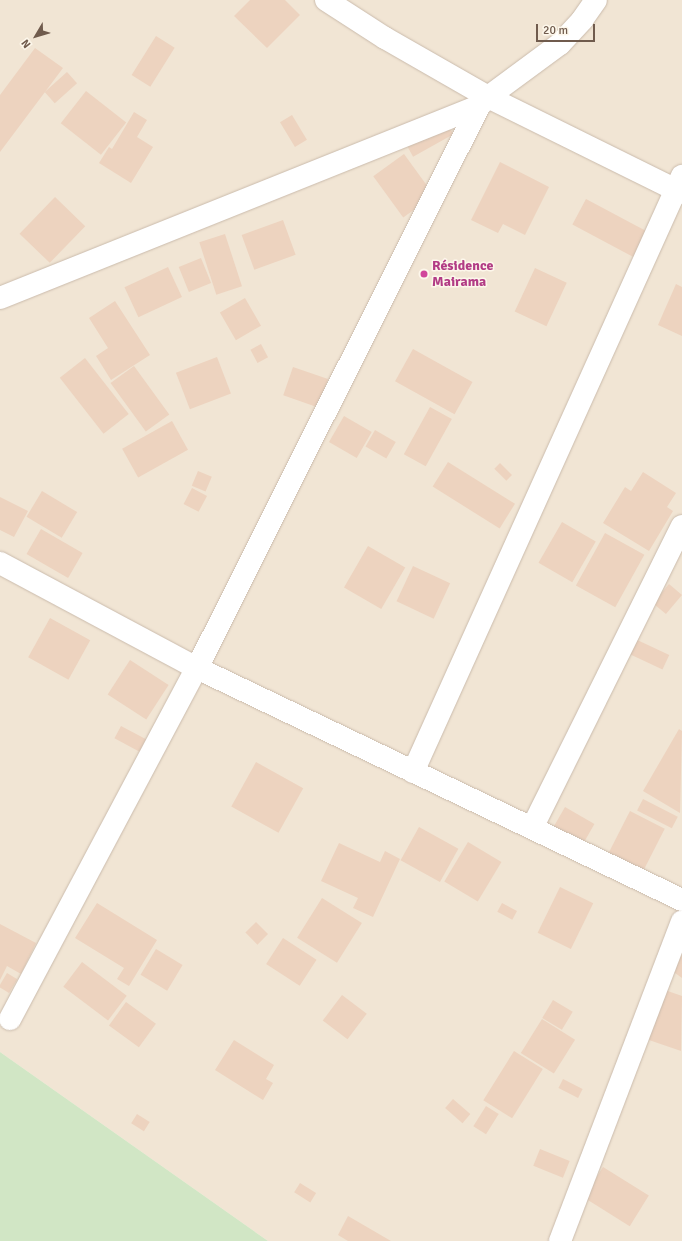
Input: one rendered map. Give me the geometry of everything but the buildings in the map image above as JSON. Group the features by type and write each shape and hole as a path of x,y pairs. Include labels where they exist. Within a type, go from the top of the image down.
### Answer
{"street":[{"path":"326,0 483,102 680,186 413,772"},
{"path":"0,298 483,102 560,44 582,20 596,0"},
{"path":"10,1019 197,668 483,102"},
{"path":"532,828 682,526"},
{"path":"0,563 197,668 682,900"},
{"path":"560,1241 682,921"}],"shaded area":[{"path":"0,0 682,0 682,1241 268,1241 0,1052"}],"green space":[{"path":"0,1052 268,1241 0,1241"}],"place":[{"name":"Résidence Mairama","path":"424,274"}]}
